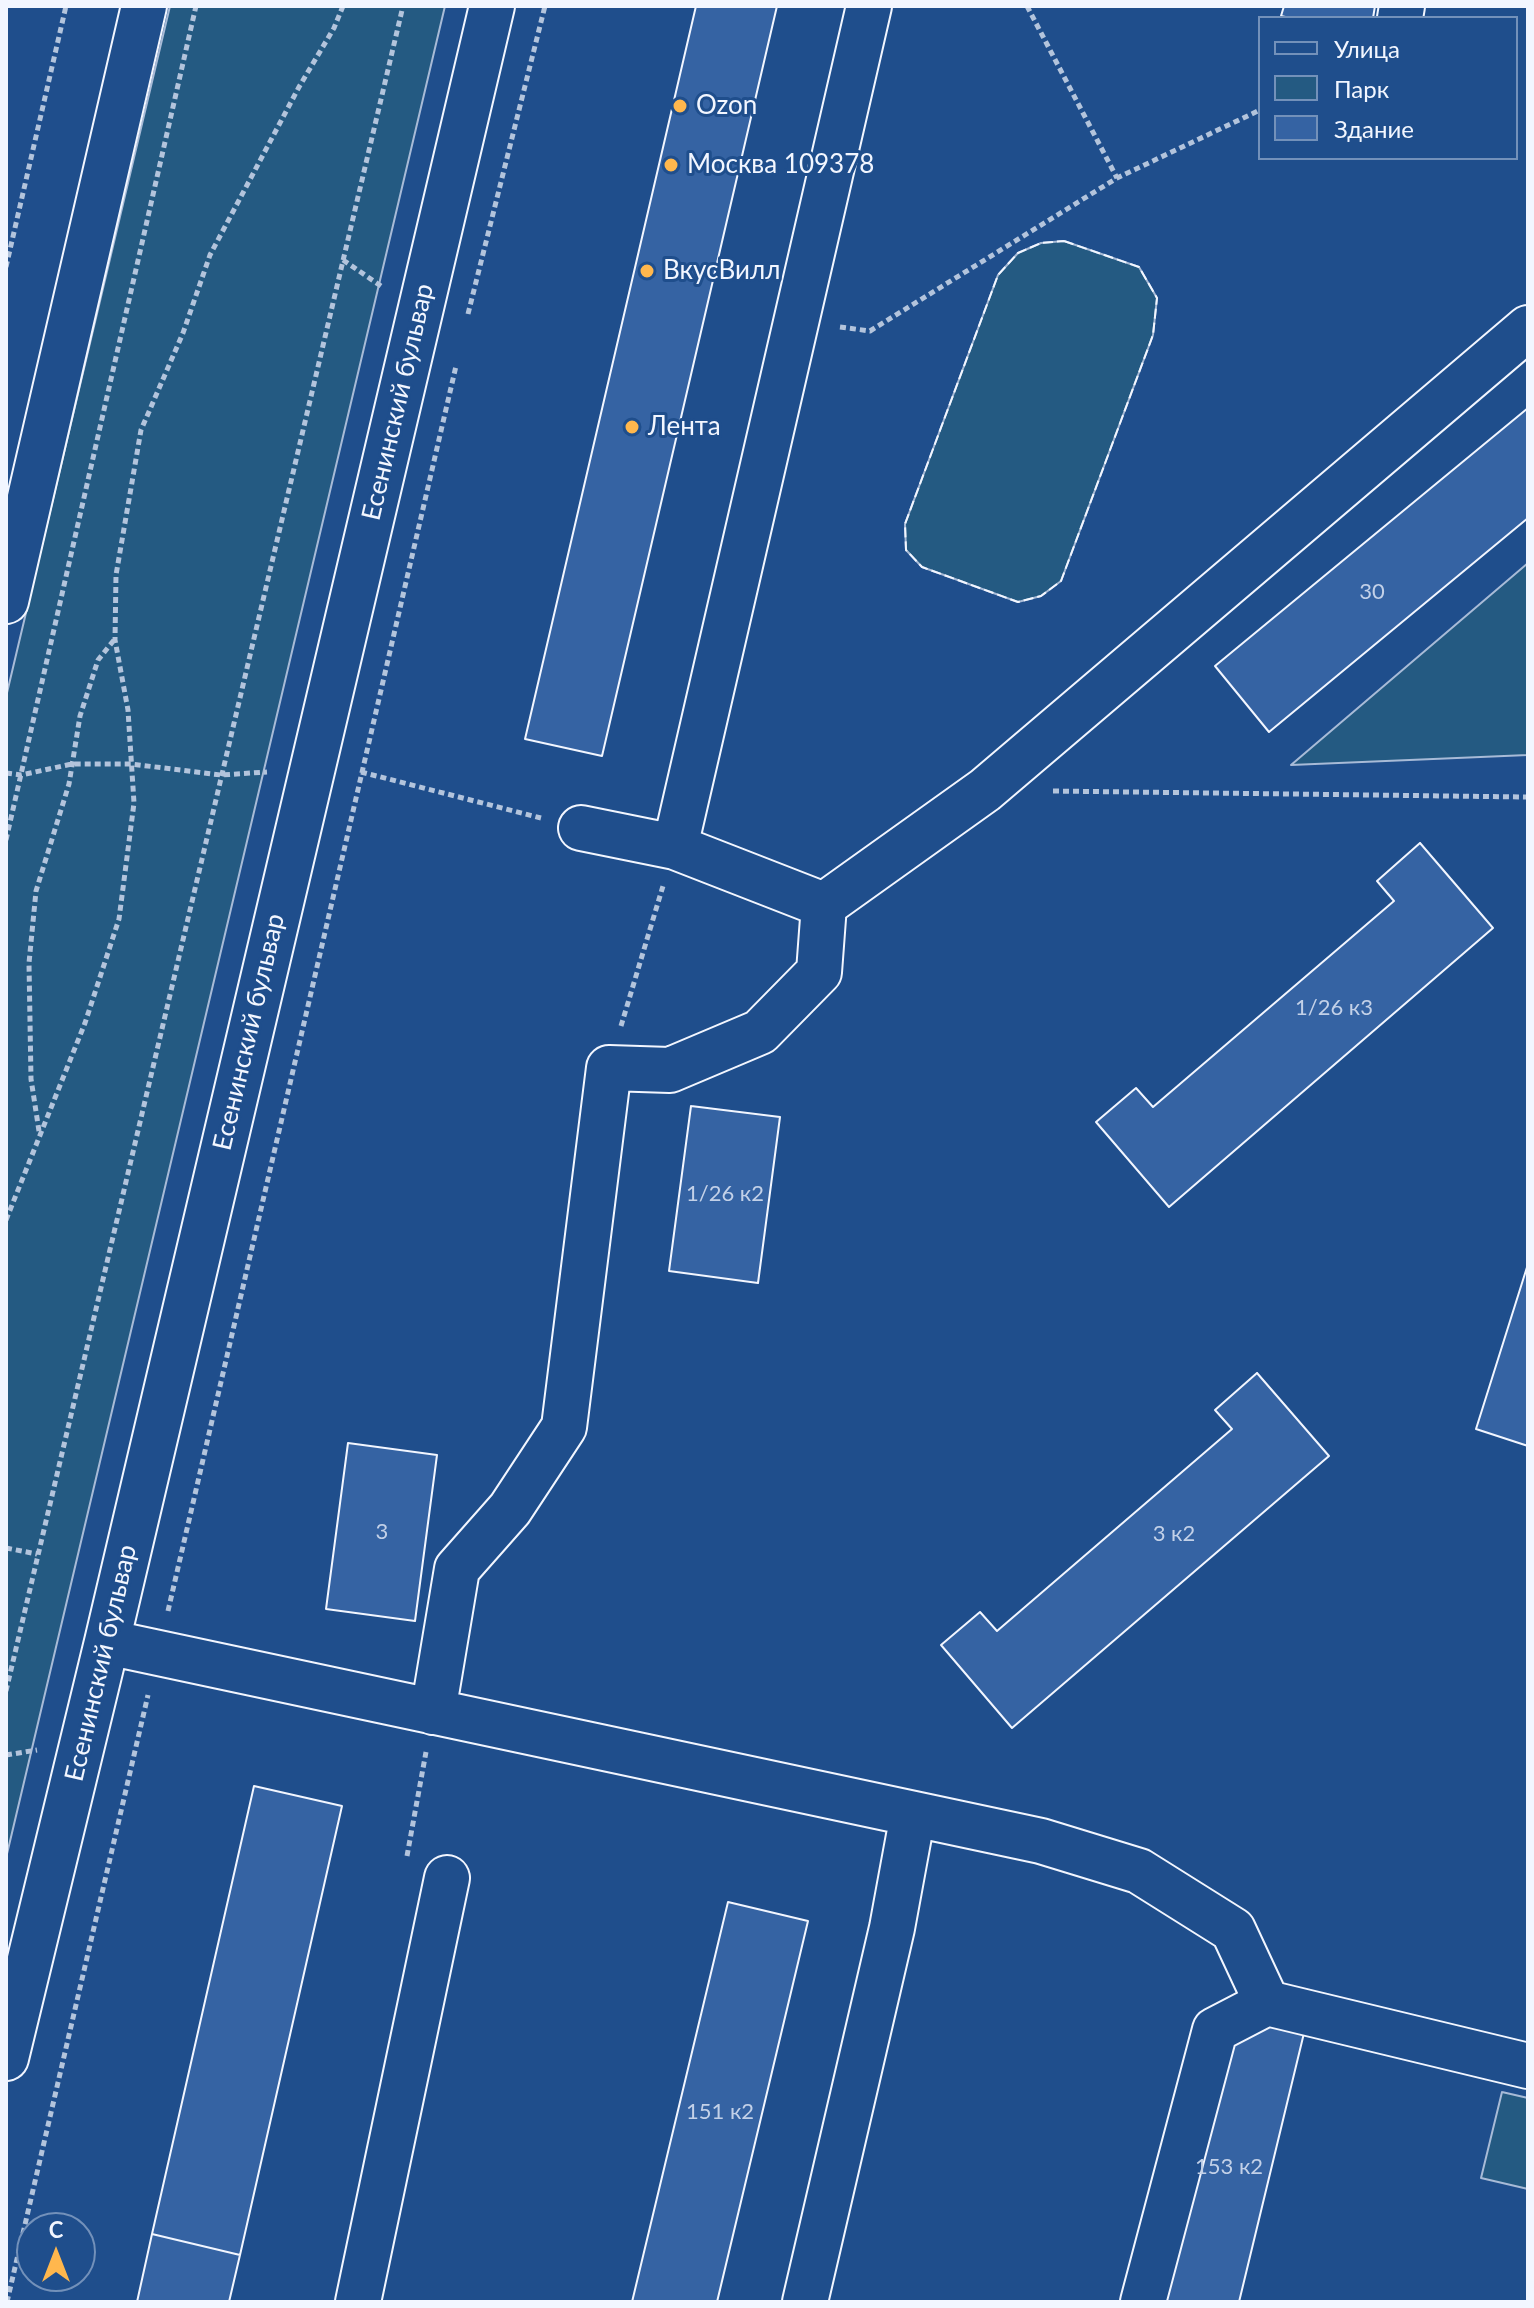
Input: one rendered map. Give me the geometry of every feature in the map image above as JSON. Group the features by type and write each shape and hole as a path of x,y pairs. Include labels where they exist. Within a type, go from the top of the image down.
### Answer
{"street":[{"path":"6,601 144,6"},
{"name":"Есенинский бульвар","path":"6,2058 107,1642 492,6"},
{"path":"675,847 869,6"},
{"path":"824,905 985,790 1528,328"},
{"path":"581,828 675,847 824,905"},
{"path":"433,1712 457,1569 510,1509 564,1427 609,1068 670,1070 760,1032 819,972 824,905"},
{"path":"107,1642 1041,1841 1139,1871 1233,1930 1267,2003"},
{"path":"805,2302 892,1928 913,1814"},
{"path":"358,2302 447,1878"},
{"path":"1143,2302 1215,2030 1267,2003 1528,2066"}],"path":[{"path":"6,267 66,6"},
{"path":"6,840 196,6"},
{"path":"6,1220 85,1023 119,919 134,803 128,710 115,640 116,575 141,430 183,333 210,255 299,87 334,28 343,6"},
{"path":"6,1691 403,6"},
{"path":"467,318 545,6"},
{"path":"1027,6 1117,178"},
{"path":"797,320 870,331 1117,178 1258,111"},
{"path":"7,2302 458,357"},
{"path":"39,1132 31,1079 31,948 36,891 69,784 80,716 98,660 115,640"},
{"path":"6,773 21,775 72,764 131,764 221,775 311,770 361,772 581,828"},
{"path":"985,790 1528,797"},
{"path":"609,1068 675,847"},
{"path":"6,1548 37,1554"},
{"path":"433,1712 406,1862 447,1878"}],"green space":[{"path":"170,6 445,6 6,1858 6,697"},
{"path":"1064,241 1139,267 1157,298 1153,335 1061,581 1041,596 1018,602 922,567 906,550 905,524 998,275 1018,253 1041,243"},
{"path":"1528,563 1528,755 1291,765"},
{"path":"1502,2092 1528,2098 1528,2189 1481,2178"}],"building":[{"path":"696,6 777,6 602,756 525,739"},
{"path":"1284,6 1375,6 1373,16 1281,16"},
{"path":"1528,408 1528,518 1269,732 1215,666"},
{"path":"1420,843 1493,928 1169,1207 1096,1122 1136,1088 1153,1107 1394,901 1377,881"},
{"path":"691,1106 780,1117 758,1283 669,1271"},
{"path":"1528,1264 1528,1446 1476,1429"},
{"path":"1257,1373 1329,1456 1012,1728 941,1645 980,1612 997,1631 1232,1429 1215,1410"},
{"path":"348,1443 437,1455 415,1621 326,1609"},
{"path":"254,1786 342,1806 240,2255 152,2234"},
{"path":"728,1902 808,1921 717,2302 632,2302"},
{"path":"1224,2014 1304,2033 1239,2302 1155,2302"},
{"path":"152,2234 240,2255 229,2302 137,2302"}],"fence":[{"path":"1064,241 1139,267 1157,298 1153,335 1061,581 1041,596 1018,602 922,567 906,550 905,524 998,275 1018,253 1041,243 1064,241"}],"place":[{"name":"Ozon","path":"680,106"},
{"name":"Москва 109378","path":"671,165"},
{"name":"ВкусВилл","path":"647,271"},
{"name":"Лента","path":"632,427"}]}
